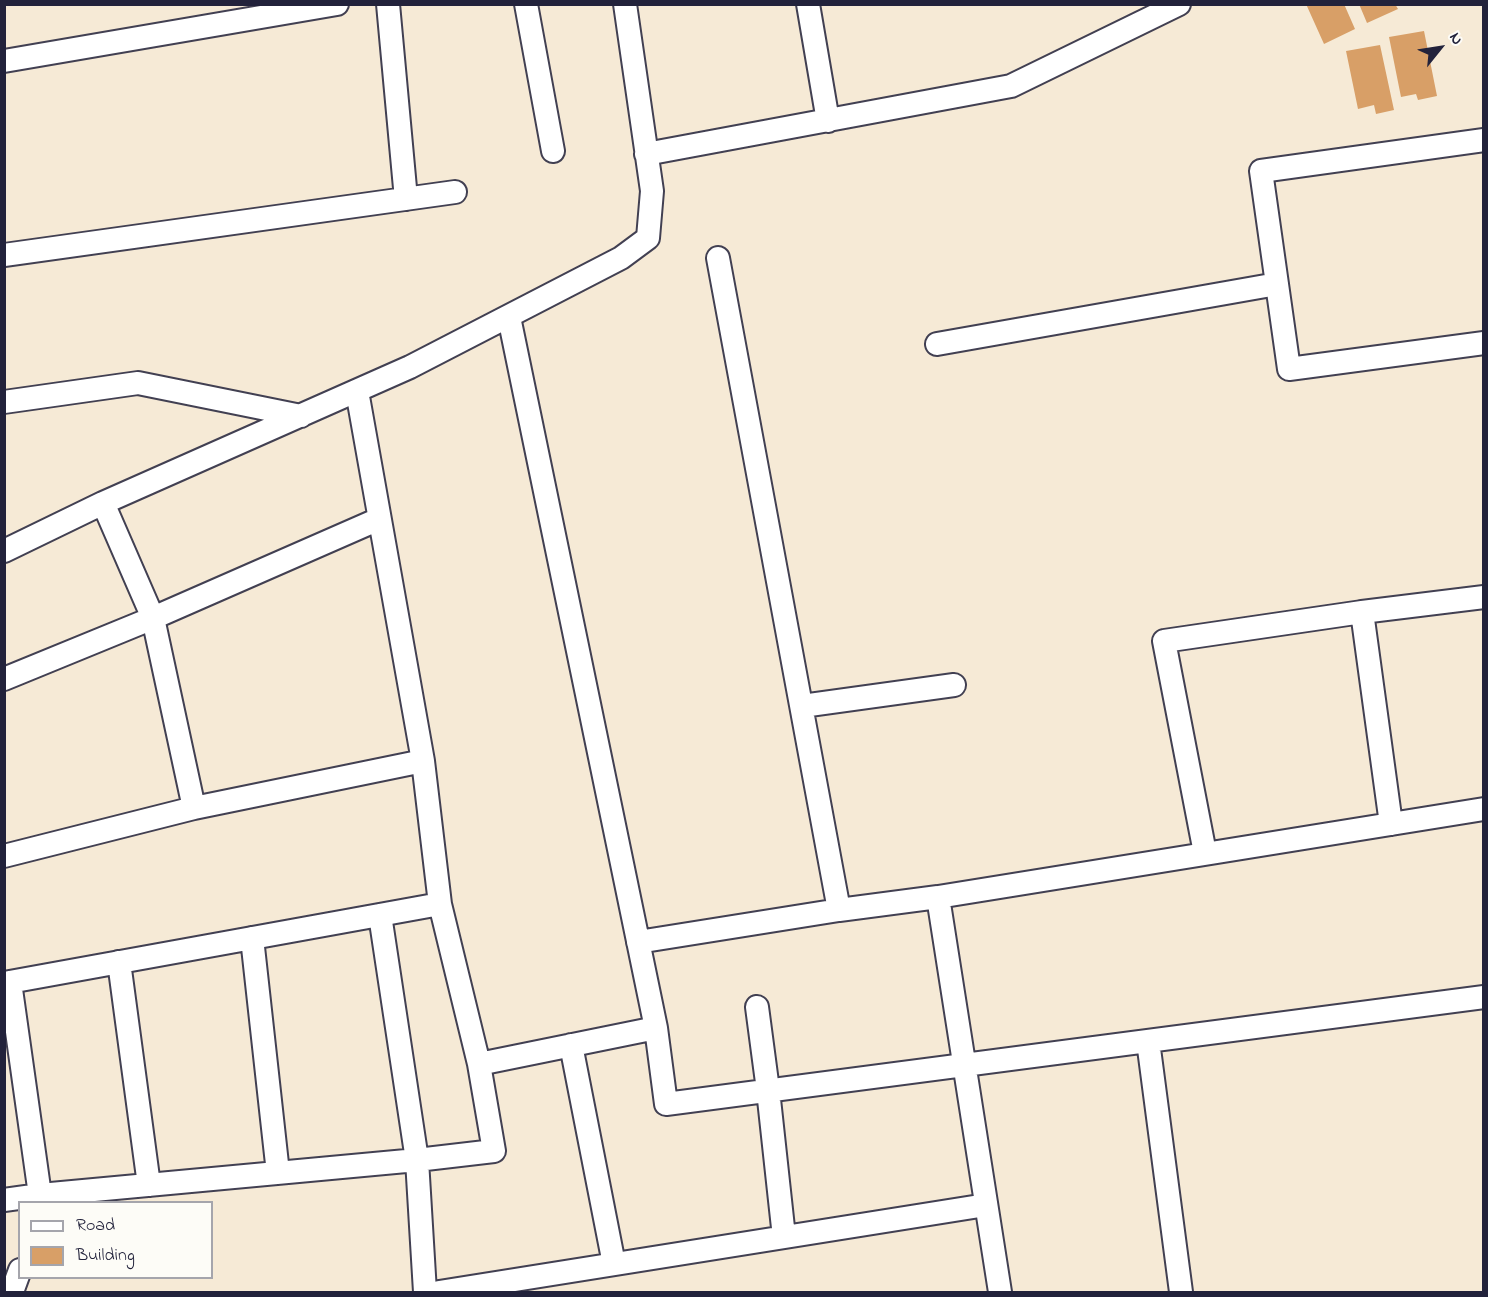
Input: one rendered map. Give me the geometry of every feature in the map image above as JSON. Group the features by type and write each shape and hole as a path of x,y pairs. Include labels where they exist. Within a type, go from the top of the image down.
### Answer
{"street":[{"path":"4,61 337,4"},
{"path":"388,4 406,199"},
{"path":"526,4 553,151"},
{"path":"4,551 104,503 410,368 621,258 648,238 652,191 625,4"},
{"path":"808,4 828,121"},
{"path":"646,154 1011,86 1179,4"},
{"path":"1484,140 1261,171 1289,369 1484,343"},
{"path":"4,255 455,192"},
{"path":"718,258 839,910"},
{"path":"937,344 1277,284"},
{"path":"509,316 656,1028 666,1104 1484,998"},
{"path":"4,402 138,383 301,416"},
{"path":"4,1200 39,1199 149,1185 494,1151 479,1064 440,904 423,761 357,392"},
{"path":"104,503 153,618 194,808"},
{"path":"4,679 153,618 380,519"},
{"path":"1205,853 1164,641 1484,597"},
{"path":"1362,612 1391,824"},
{"path":"802,706 954,685"},
{"path":"4,856 194,808 423,761"},
{"path":"638,942 839,910 938,897 1484,809"},
{"path":"938,897 1000,1293"},
{"path":"39,1199 7,983 440,904"},
{"path":"380,915 417,1160 425,1293"},
{"path":"252,938 278,1173"},
{"path":"119,963 149,1185"},
{"path":"757,1007 784,1237"},
{"path":"479,1064 656,1028"},
{"path":"1148,1041 1181,1293"},
{"path":"571,1045 614,1264"},
{"path":"439,1293 986,1205"},
{"path":"12,1293 18,1276"}],"building":[{"path":"1306,4 1344,4 1355,29 1324,44"},
{"path":"1359,4 1395,4 1398,9 1367,23"},
{"path":"1424,31 1437,96 1418,100 1416,94 1401,97 1389,37"},
{"path":"1380,45 1394,110 1376,114 1374,105 1358,109 1346,51"}]}
